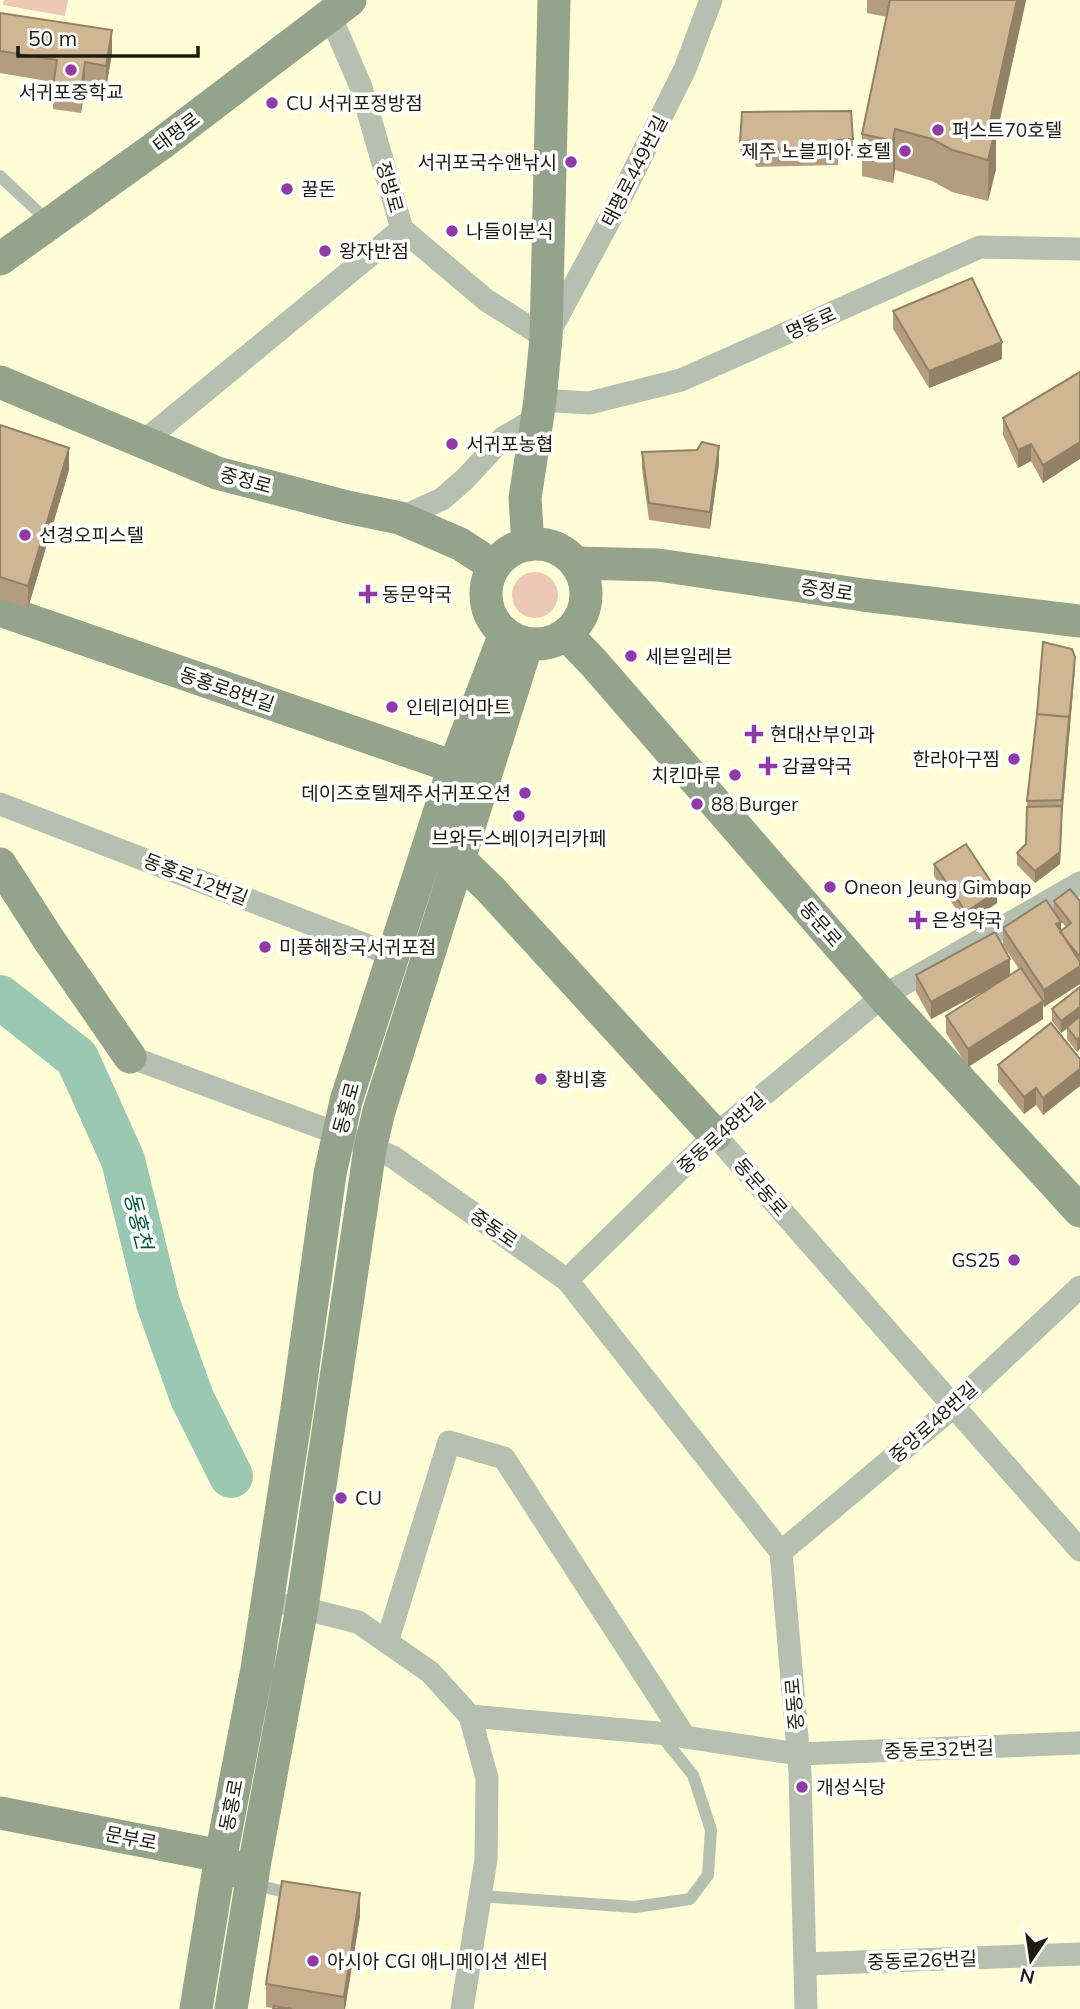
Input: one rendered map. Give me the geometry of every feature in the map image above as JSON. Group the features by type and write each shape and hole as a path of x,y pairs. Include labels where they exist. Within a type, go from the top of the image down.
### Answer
{"main road":[{"path":"528,545 525,498 546,338 554,0"},
{"name":"태평로","path":"0,259 168,138 340,7"},
{"name":"중정로","path":"0,382 218,473 400,518 460,544 494,566"},
{"path":"528,545 543,545 557,549 575,563 585,582 586,597 580,618 566,634 544,644 516,639 494,622 487,607 485,590 494,566 511,550 528,545"},
{"name":"중정로","path":"575,563 658,565 863,595 1080,621"},
{"name":"동홍로8번길","path":"0,610 454,767"},
{"name":"동문로","path":"566,634 883,996 1080,1211"},
{"name":"동홍로","path":"196,2009 268,1602 299,1402 316,1265 346,1101 454,767 516,639"},
{"name":"동홍로","path":"231,2009 302,1607 370,1149 379,1111 459,858 516,639"},
{"name":"동문동로","path":"432,833 459,858 715,1135"},
{"name":"중동로","path":"0,864 130,1057"},
{"name":"문부로","path":"0,1813 221,1856"},
{"path":"221,1856 251,1884"}],"street":[{"name":"태평로449번길","path":"546,338 608,223 679,81 711,0"},
{"name":"정방로","path":"340,7 402,229 486,300 546,338"},
{"path":"143,442 402,229"},
{"name":"명동로","path":"538,409 589,403 681,380 980,247 1080,249"},
{"path":"400,518 442,499 538,409"},
{"name":"동홍로12번길","path":"0,804 392,955"},
{"name":"중동로48번길","path":"567,1280 715,1135 883,996 1080,883"},
{"name":"중동로","path":"130,1057 339,1134 393,1157 567,1280 781,1552 798,1754 806,2009"},
{"name":"동문동로","path":"715,1135 1080,1550"},
{"name":"중앙로48번길","path":"781,1552 954,1405 1080,1287"},
{"path":"387,1642 449,1442 504,1458 685,1737"},
{"path":"268,1602 302,1607 358,1622 430,1672 470,1716 487,1778 486,1859 462,2009"},
{"name":"중동로","path":"470,1716 658,1733 798,1754"},
{"name":"중동로32번길","path":"798,1754 1080,1743"},
{"name":"중동로26번길","path":"805,1964 1080,1954"}],"lane":[{"path":"0,176 50,223"},
{"path":"480,1896 635,1907 690,1899 708,1875 711,1830 693,1775 658,1733"},
{"path":"251,1884 302,1896"}],"shaded area":[{"path":"4,0 68,0 65,16 3,5"},
{"path":"535,572 551,579 558,595 551,611 535,618 519,611 512,595 519,579"}],"building":[{"path":"890,0 1017,0 989,126 996,127 988,160 952,150 932,139 895,129 893,141 862,134"},
{"path":"0,13 112,30 106,66 85,62 81,90 53,86 57,60 0,51"},
{"path":"851,111 853,139 838,140 838,147 756,149 753,140 740,142 742,112"},
{"path":"972,278 1002,342 929,371 893,311"},
{"path":"1080,372 1080,442 1043,465 1031,444 1018,450 1003,418"},
{"name":"선경오피스텔","path":"0,425 69,448 28,586 0,577"},
{"path":"702,442 719,446 710,512 649,503 642,452 697,450"},
{"path":"1043,642 1072,649 1075,657 1069,722 1069,717 1037,714"},
{"path":"1037,714 1069,717 1062,800 1027,801"},
{"path":"1062,806 1060,852 1035,871 1017,853 1026,844 1027,807"},
{"path":"966,844 997,891 966,912 934,864"},
{"path":"1070,889 1080,901 1080,957 1060,932 1071,923 1054,901"},
{"path":"1046,900 1061,922 1056,924 1080,966 1044,990 1003,928"},
{"path":"995,932 1010,959 931,1002 916,975"},
{"path":"1021,968 1043,1001 968,1049 946,1016"},
{"path":"1080,987 1080,1007 1061,1021 1052,1009"},
{"path":"1080,1016 1080,1037 1077,1040 1067,1027"},
{"path":"1051,1023 1080,1059 1080,1069 1043,1098 1036,1088 1024,1097 998,1065"},
{"name":"아시아 CGI 애니메이션 센터","path":"282,1881 360,1893 344,1997 266,1984"}],"waterway":[{"name":"동홍천","path":"0,997 77,1058 123,1160 158,1303 192,1398 231,1476"}],"place":[{"name":"서귀포중학교","path":"71,70"},
{"name":"CU 서귀포정방점","path":"272,103"},
{"name":"퍼스트70호텔","path":"938,130"},
{"name":"제주 노블피아 호텔","path":"905,151"},
{"name":"서귀포국수앤낚시","path":"571,162"},
{"name":"꿀돈","path":"287,189"},
{"name":"나들이분식","path":"452,231"},
{"name":"왕자반점","path":"325,251"},
{"name":"서귀포농협","path":"452,444"},
{"name":"선경오피스텔","path":"25,535"},
{"name":"동문약국","path":"368,594"},
{"name":"세븐일레븐","path":"631,656"},
{"name":"인테리어마트","path":"392,707"},
{"name":"현대산부인과","path":"754,734"},
{"name":"한라아구찜","path":"1014,759"},
{"name":"감귤약국","path":"768,766"},
{"name":"치킨마루","path":"735,775"},
{"name":"데이즈호텔제주서귀포오션","path":"525,793"},
{"name":"88 Burger","path":"697,804"},
{"name":"브와두스베이커리카페","path":"519,816"},
{"name":"Oneon Jeung Gimbap","path":"830,887"},
{"name":"은성약국","path":"918,920"},
{"name":"미풍해장국서귀포점","path":"265,947"},
{"name":"황비홍","path":"541,1079"},
{"name":"GS25","path":"1014,1260"},
{"name":"CU","path":"341,1498"},
{"name":"개성식당","path":"802,1787"},
{"name":"아시아 CGI 애니메이션 센터","path":"313,1961"}]}
